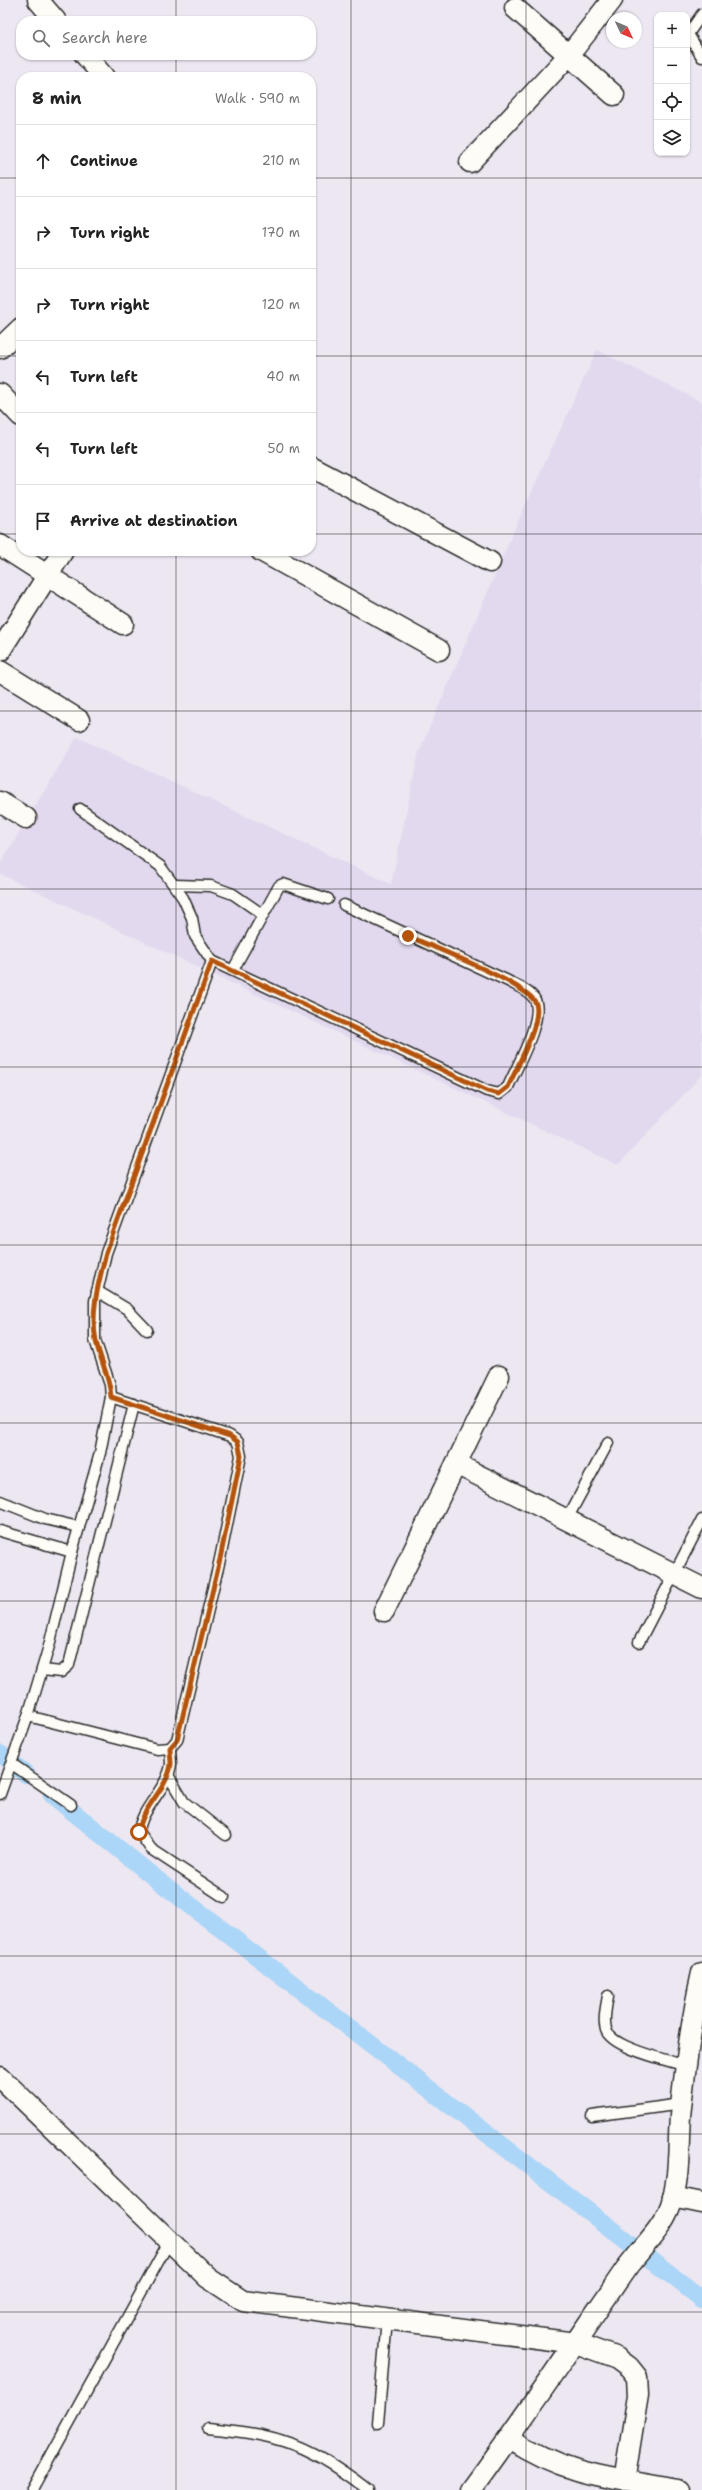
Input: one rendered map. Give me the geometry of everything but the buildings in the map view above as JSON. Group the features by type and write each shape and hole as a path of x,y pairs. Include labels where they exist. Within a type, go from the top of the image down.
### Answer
{"street":[{"path":"38,0 52,16"},
{"path":"470,162 569,55 612,0"},
{"path":"515,8 614,96"},
{"path":"89,60 100,72"},
{"path":"0,348 16,333"},
{"path":"0,394 16,411"},
{"path":"316,470 490,562"},
{"path":"0,545 16,555"},
{"path":"18,556 123,624"},
{"path":"0,651 60,556"},
{"path":"270,556 439,650"},
{"path":"0,672 79,720"},
{"path":"0,802 26,818"},
{"path":"384,1611 499,1376"},
{"path":"456,1464 702,1588"},
{"path":"471,2490 576,2343 627,2268 660,2228 674,2197 686,2066 702,1973"},
{"path":"0,2077 208,2278 243,2301 576,2343 617,2358 629,2367 637,2377 638,2395 616,2483"},
{"path":"674,2197 702,2203"},
{"path":"509,2438 534,2455 560,2466 616,2483 678,2490"}],"lane":[{"path":"702,14 688,34 702,57"},
{"path":"80,809 160,866 183,898 192,918 195,936 212,961 487,1091 499,1094 508,1087 536,1020 537,1005 533,997 508,981 344,906"},
{"path":"233,970 270,899 282,884 328,899"},
{"path":"174,886 211,886 233,894 262,914"},
{"path":"1,1791 28,1716 42,1670 72,1552 100,1453 111,1397 110,1385 96,1340 95,1301 106,1253 212,961"},
{"path":"97,1291 127,1309 147,1330"},
{"path":"28,1716 157,1749 170,1748 177,1740 220,1559 241,1456 238,1442 230,1436 111,1397"},
{"path":"42,1670 61,1672 69,1665 134,1404"},
{"path":"566,1520 608,1443"},
{"path":"0,1501 45,1519 79,1527"},
{"path":"638,1642 702,1520"},
{"path":"0,1531 72,1552"},
{"path":"170,1748 171,1764 168,1775 140,1822 139,1832 151,1849 224,1898"},
{"path":"10,1768 72,1805"},
{"path":"168,1775 184,1802 226,1835"},
{"path":"608,1996 605,2018 606,2030 610,2037 627,2047 686,2066"},
{"path":"592,2116 682,2104"},
{"path":"32,2490 170,2240"},
{"path":"378,2423 386,2319"},
{"path":"208,2428 254,2434 284,2441 350,2477 368,2490"}],"shaded area":[{"path":"597,350 702,402 702,1075 618,1165 0,874 0,864 77,737 391,884 419,752 518,521"}],"waterway":[{"path":"0,1754 26,1774"},
{"path":"52,1795 155,1878 702,2299"}],"route":[{"path":"139,1832 140,1822 168,1775 171,1764 170,1748 177,1740 220,1559 241,1456 238,1442 230,1436 111,1397 110,1385 96,1340 95,1301 106,1253 167,1086 191,1015 212,961 487,1091 499,1094 508,1087 536,1020 537,1005 533,997 508,981 408,936"}]}
